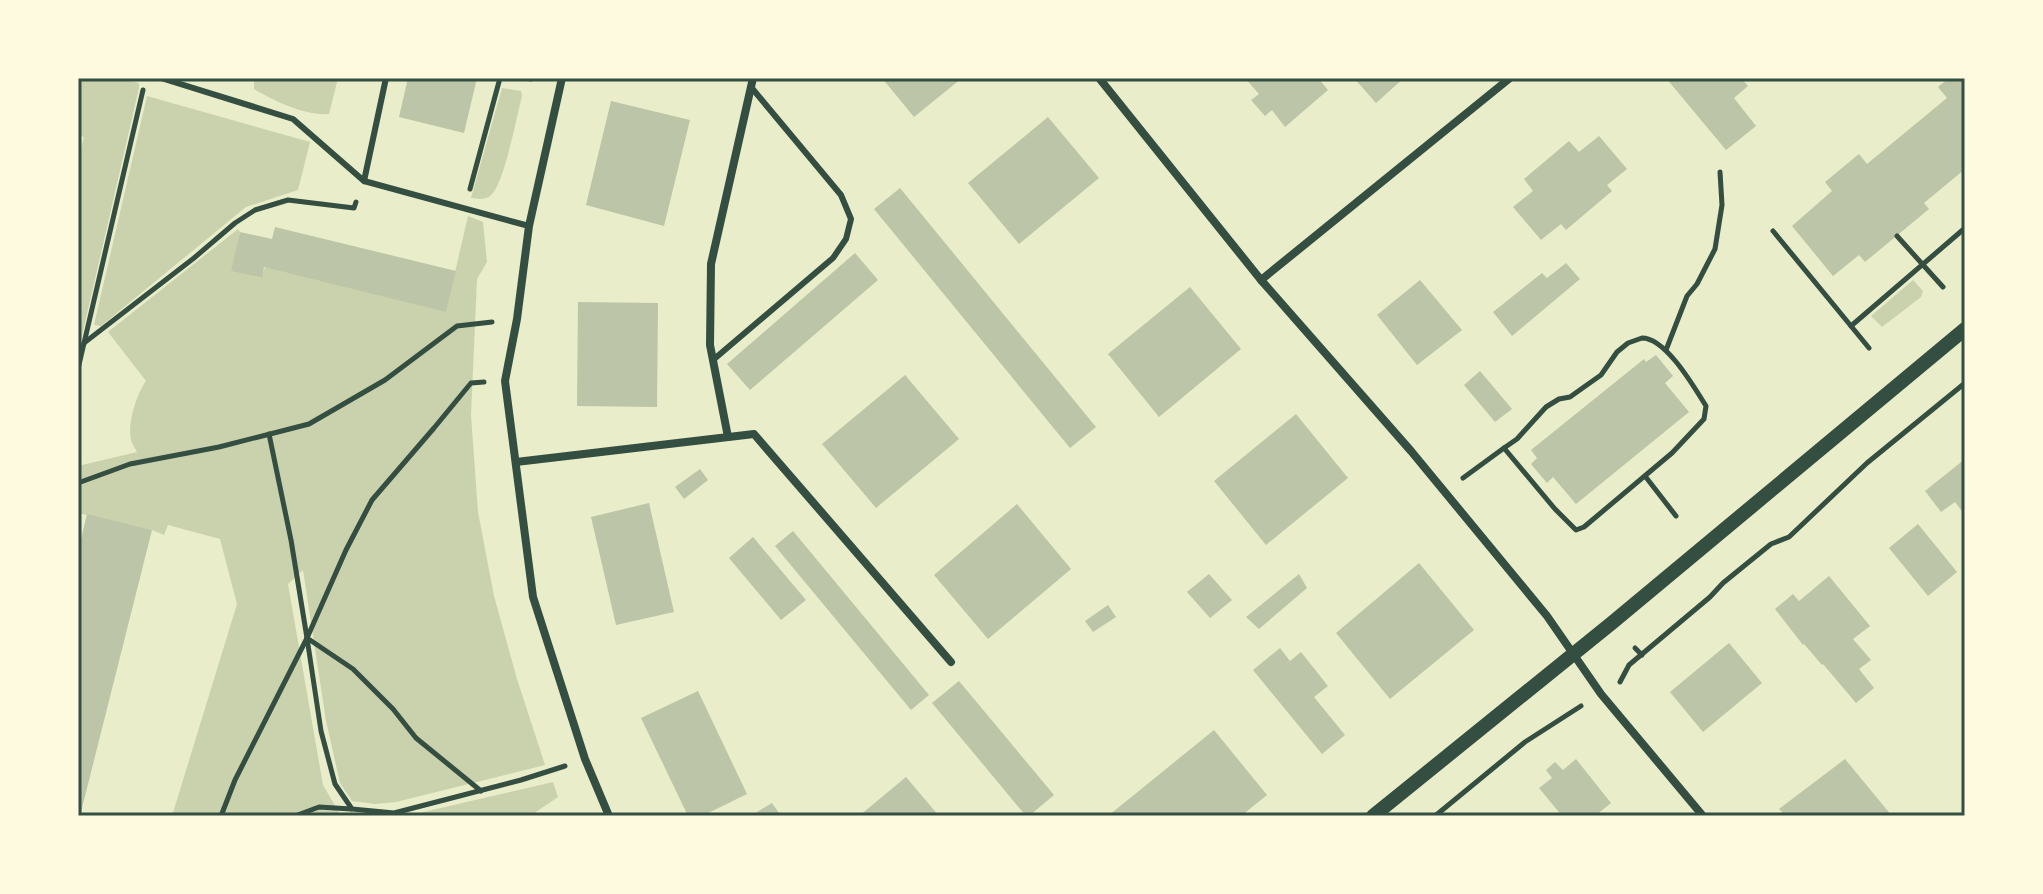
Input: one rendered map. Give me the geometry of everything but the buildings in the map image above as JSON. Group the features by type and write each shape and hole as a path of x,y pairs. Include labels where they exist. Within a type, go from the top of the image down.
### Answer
{"street":[{"path":"562,78 529,226 505,381 533,597 585,759 609,816"},
{"path":"1099,78 1261,280 1411,451 1547,616 1601,694 1703,816"},
{"path":"1261,280 1510,78"},
{"path":"728,437 710,345 711,264 752,82"},
{"path":"1373,816 1965,329"},
{"path":"516,462 754,434 951,662"}],"lane":[{"path":"161,78 293,119 364,181 529,226"},
{"path":"364,181 386,78"},
{"path":"713,360 833,258 846,239 851,219 841,195 752,82"}],"path":[{"path":"78,369 145,82 161,78"},
{"path":"465,208 500,78"},
{"path":"1666,350 1687,296 1697,284 1715,249 1722,205 1720,172"},
{"path":"84,343 255,210 288,200 354,208 364,181"},
{"path":"1851,326 1965,228"},
{"path":"1773,231 1869,348"},
{"path":"1897,236 1943,287"},
{"path":"78,483 130,464 219,447 309,424 385,380 457,326 517,319"},
{"path":"1444,493 1504,448 1517,439 1546,407 1570,397 1601,375 1617,352 1628,343 1642,338 1651,338 1666,350 1706,406 1704,419 1672,453 1584,527 1576,530 1504,448"},
{"path":"221,816 235,780 372,500 471,383 505,381"},
{"path":"1619,682 1629,665 1723,583 1771,544 1789,537 1867,463 1965,383"},
{"path":"269,434 291,540 325,744 335,784 352,809"},
{"path":"1645,476 1676,516"},
{"path":"307,638 353,669 393,709 416,738 481,791"},
{"path":"1635,648 1642,655"},
{"path":"1435,816 1525,742 1584,704"},
{"path":"295,816 319,807 394,813 521,780 585,759"}],"green space":[{"path":"78,78 118,78 139,83 139,88 78,353 78,160 84,137 78,135"},
{"path":"254,78 338,78 329,114 320,114 290,107 254,89"},
{"path":"502,88 521,91 522,96 509,149 495,190 486,198 471,198"},
{"path":"147,96 310,142 298,190 246,207 101,326 94,325"},
{"path":"468,216 483,222 487,262 477,279 471,415 478,512 494,596 545,765 396,802 375,804 352,801 340,783 326,721 303,570 288,584 323,785 341,816 172,816 237,604 220,539 168,525 164,535 78,513 78,466 137,452 131,440 130,426 136,401 146,381 108,332 238,229 240,232 232,271 261,278 265,267 446,311"},
{"path":"1913,280 1923,291 1921,297 1882,327 1871,316"},
{"path":"553,782 558,797 530,816 406,816"}]}
